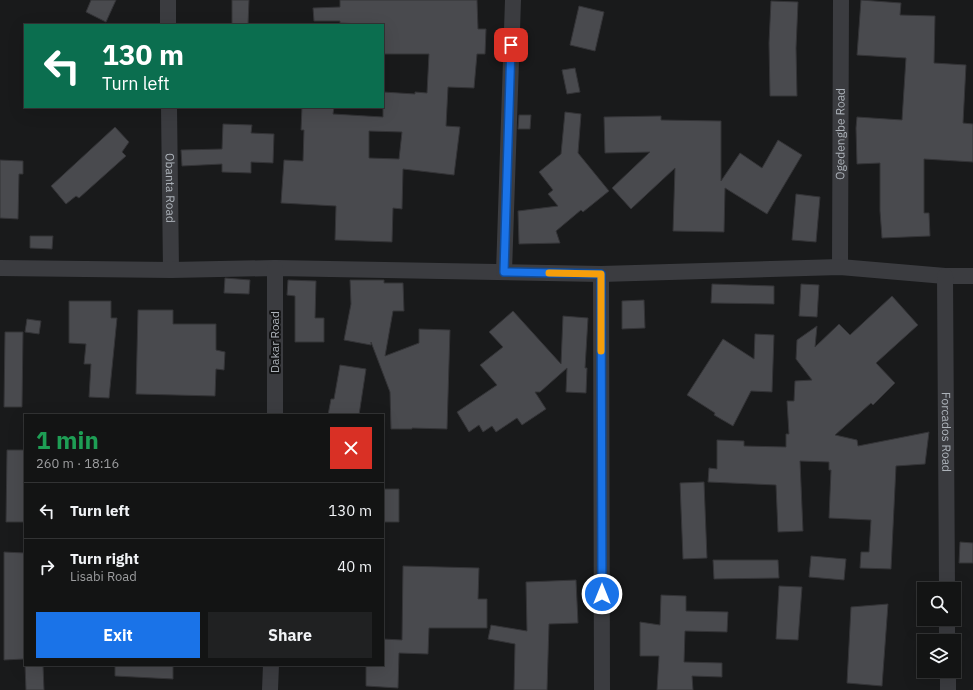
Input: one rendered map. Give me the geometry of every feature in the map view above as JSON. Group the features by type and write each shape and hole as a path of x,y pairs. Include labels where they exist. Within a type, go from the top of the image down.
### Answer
{"street":[{"path":"168,0 168,24"},
{"path":"504,272 513,0"},
{"name":"Ogedengbe Road","path":"840,0 840,267"},
{"name":"Obanta Road","path":"169,108 171,270"},
{"path":"0,268 171,270 275,268 601,274 840,267 945,276 973,276"},
{"name":"Dakar Road","path":"275,268 275,414"},
{"path":"601,274 602,690"},
{"name":"Forcados Road","path":"945,276 947,582"},
{"path":"270,690 271,666"},
{"path":"948,678 948,690"}],"building":[{"path":"91,0 116,0 106,22 86,12"},
{"path":"232,0 249,0 248,24 232,24"},
{"path":"340,0 477,0 478,29 486,29 485,54 477,54 474,88 448,87 446,126 460,127 454,175 403,169 402,209 393,208 392,242 335,240 336,206 281,203 284,160 303,161 304,130 301,130 302,108 334,108 333,114 383,117 384,92 415,94 415,92 427,93 429,54 384,54 384,24 314,21 313,8 340,7","holes":["369,131 402,132 399,159 369,158"]},
{"path":"861,0 901,3 900,15 935,16 934,63 966,65 963,123 973,124 973,162 924,159 924,213 929,213 930,236 882,238 880,211 880,163 857,164 857,117 902,120 906,58 857,55"},
{"path":"771,1 798,2 796,48 797,96 770,96 769,43"},
{"path":"579,6 604,12 595,51 570,45"},
{"path":"575,68 580,92 567,94 562,70"},
{"path":"565,112 581,114 578,153 609,191 583,212 581,210 556,231 560,243 519,244 518,211 558,206 548,194 553,190 539,172 561,154"},
{"path":"519,115 531,115 530,129 518,129"},
{"path":"661,116 661,120 721,121 721,181 740,153 762,168 778,140 802,155 767,214 725,188 724,232 673,231 675,168 631,209 612,188 650,152 605,153 604,117"},
{"path":"223,124 252,125 251,133 274,134 273,163 251,162 251,173 222,172 222,164 182,166 181,150 222,149"},
{"path":"115,127 129,142 122,152 126,156 79,198 76,196 66,204 51,186"},
{"path":"0,160 23,161 23,174 19,174 18,219 0,218"},
{"path":"796,194 820,197 816,242 792,240"},
{"path":"30,236 53,236 52,249 30,248"},
{"path":"225,278 250,280 249,294 224,293"},
{"path":"288,280 316,281 315,318 324,318 324,342 295,342 295,296 287,295"},
{"path":"350,280 384,280 384,283 403,283 404,311 393,311 385,356 419,343 419,329 450,330 447,429 391,429 390,392 371,342 371,345 344,340 351,304"},
{"path":"712,284 774,286 774,304 711,303"},
{"path":"801,284 819,285 817,317 799,316"},
{"path":"892,296 918,325 876,363 895,383 873,405 871,403 835,435 857,440 858,446 929,432 925,464 896,466 891,569 860,568 861,552 869,552 871,520 829,518 831,470 829,470 829,462 800,461 803,531 778,532 776,485 708,482 709,468 717,469 717,440 744,441 744,446 786,447 786,434 789,434 787,401 794,401 795,381 812,380 796,359 797,340 817,326 815,347 839,324 850,335"},
{"path":"644,300 645,328 622,329 622,301"},
{"path":"69,301 111,301 111,318 117,318 109,398 89,397 91,364 84,364 86,344 69,343"},
{"path":"138,310 173,310 173,324 216,324 216,350 225,352 224,370 216,369 215,396 136,394"},
{"path":"513,311 561,364 563,316 588,318 585,368 587,368 586,393 566,392 567,368 540,392 535,392 546,409 522,425 517,418 496,432 492,426 483,432 479,425 469,432 457,412 497,385 480,365 503,347 489,332"},
{"path":"27,319 41,321 39,334 25,332"},
{"path":"5,332 23,332 22,407 4,407"},
{"path":"755,334 774,335 772,392 751,391 733,426 714,415 715,413 687,395 723,339 754,359"},
{"path":"340,365 366,369 359,414 328,414 331,399 334,399"},
{"path":"7,450 24,450 24,522 6,522"},
{"path":"704,482 707,558 683,559 680,483"},
{"path":"384,489 399,489 399,522 384,522"},
{"path":"960,542 973,543 973,563 959,563"},
{"path":"4,552 24,553 24,659 4,660"},
{"path":"811,556 846,559 844,580 809,577"},
{"path":"713,560 778,560 779,578 714,579"},
{"path":"403,566 479,568 478,599 487,599 487,628 429,628 428,654 399,653 398,688 366,686 366,666 384,666 384,639 402,640"},
{"path":"576,580 578,623 549,624 547,690 514,690 515,644 488,639 491,625 527,631 526,582"},
{"path":"779,586 802,587 798,640 776,639"},
{"path":"661,595 686,596 686,611 728,612 727,632 685,631 684,662 722,663 722,677 692,676 693,690 657,690 659,656 640,656 640,622 660,625"},
{"path":"888,604 882,686 847,683 851,607"},
{"path":"25,666 43,666 44,690 26,690"},
{"path":"115,666 173,666 173,679 115,676"}],"slow traffic":[{"path":"549,273 601,274 601,351"}],"route":[{"path":"511,45 504,272 601,274 602,594"}]}
